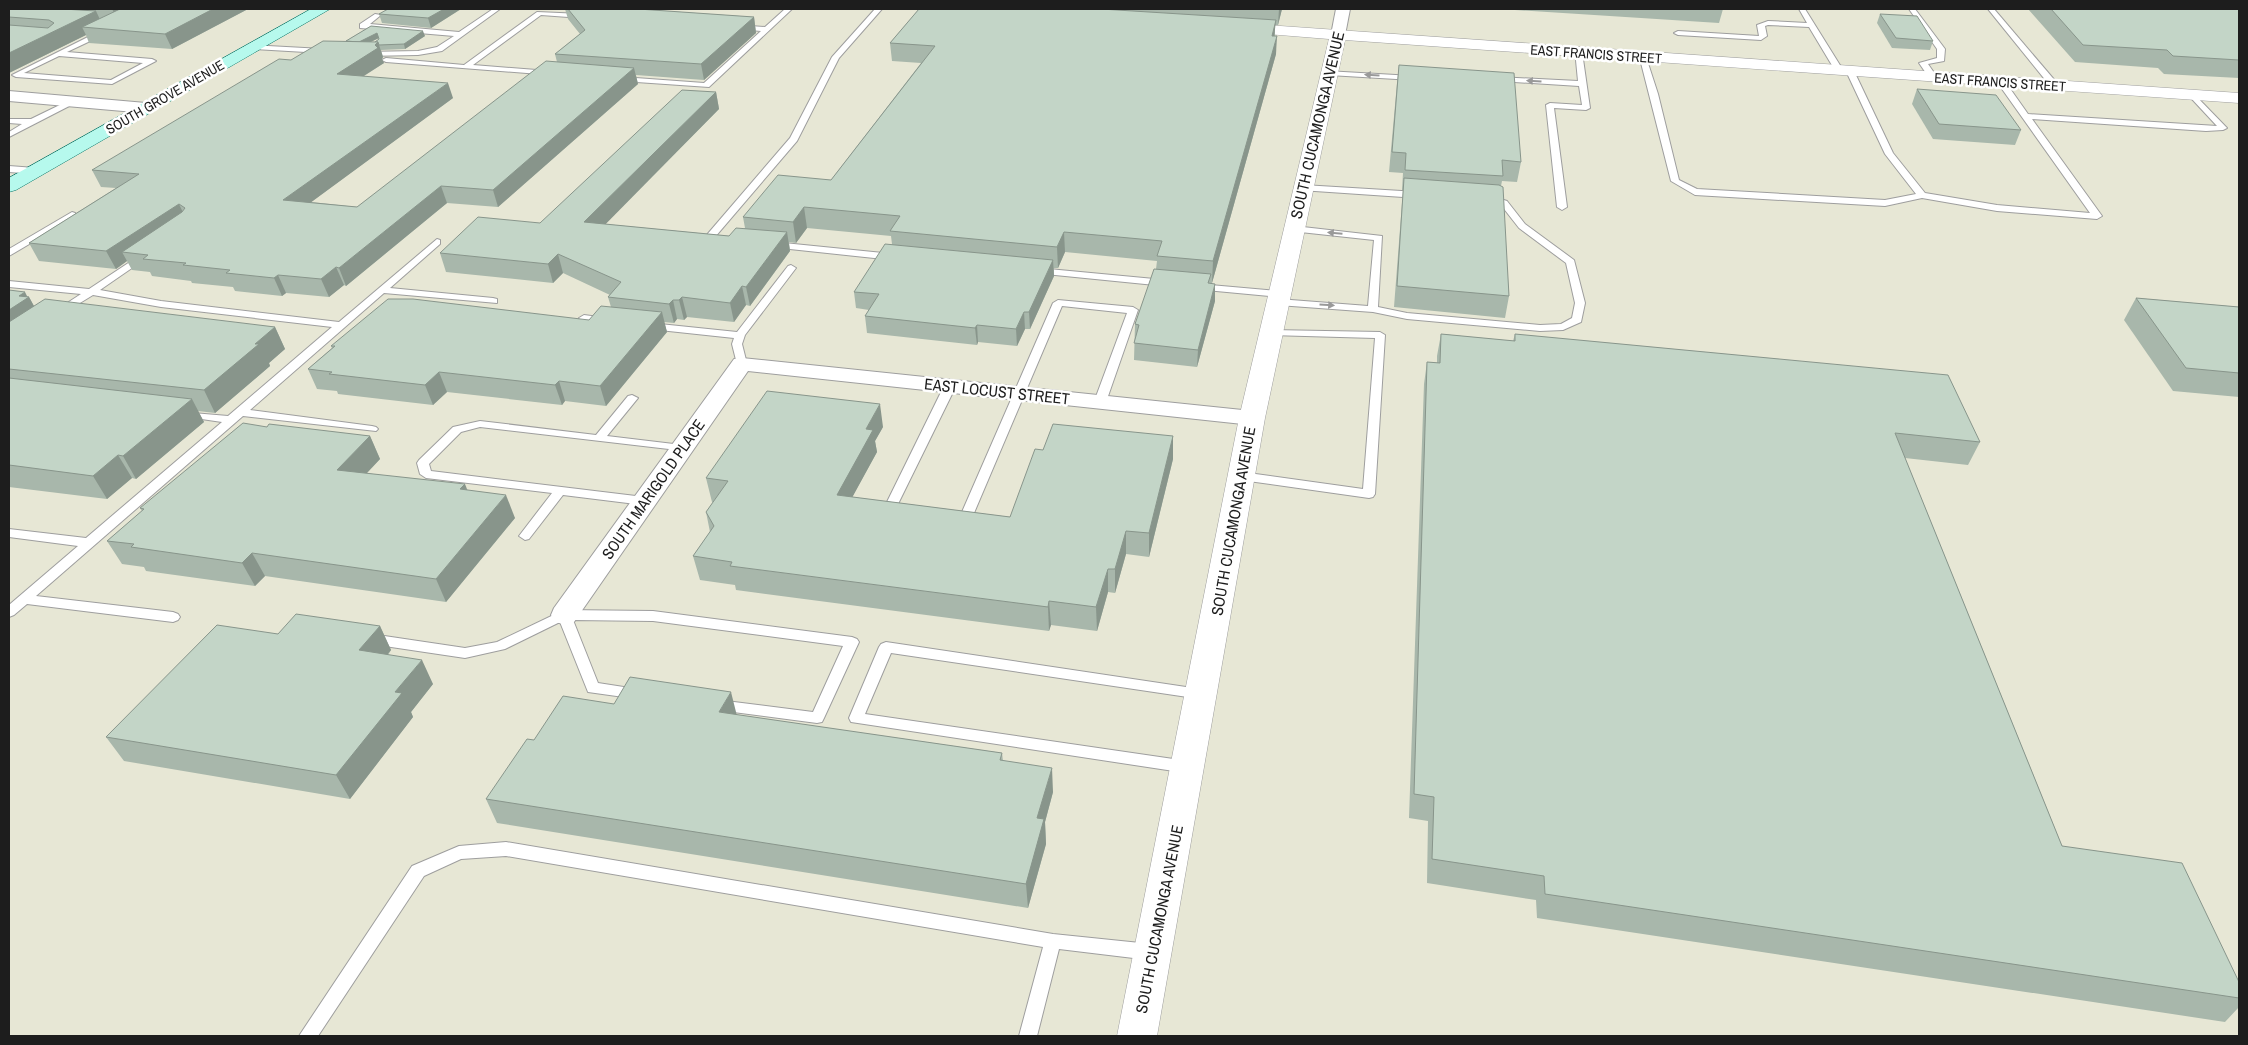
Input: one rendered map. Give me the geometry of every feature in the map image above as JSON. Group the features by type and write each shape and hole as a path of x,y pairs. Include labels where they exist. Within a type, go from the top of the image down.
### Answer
{"main road":[{"name":"SOUTH GROVE AVENUE","path":"9,186 322,9"}],"street":[{"name":"SOUTH CUCAMONGA AVENUE","path":"1137,1036 1252,418 1343,9"},
{"name":"EAST FRANCIS STREET","path":"1226,28 2239,98"},
{"path":"9,96 146,108"},
{"name":"EAST LOCUST STREET","path":"742,364 1252,418"},
{"name":"SOUTH MARIGOLD PLACE","path":"564,614 742,364"}],"lane":[{"path":"363,54 434,50 497,9"},
{"path":"610,78 706,85 789,9"},
{"path":"726,241 708,239 794,139 836,57 879,9"},
{"path":"1802,9 1844,71 1889,154 1922,195"},
{"path":"1912,9 1941,49 1941,59 1923,63 1932,77"},
{"path":"1991,9 2054,85"},
{"path":"466,67 539,13 589,16"},
{"path":"378,15 364,23 363,26 412,33 461,34"},
{"path":"1678,33 1761,38 1763,36 1760,25 1768,23 1812,25"},
{"path":"728,26 767,29"},
{"path":"362,32 370,27"},
{"path":"12,76 111,28"},
{"path":"380,52 395,43"},
{"path":"403,53 416,45"},
{"path":"370,46 357,53 383,60 562,74"},
{"path":"254,47 331,51"},
{"path":"1562,207 1550,105 1586,108 1578,52"},
{"path":"12,76 112,82 152,61 58,54"},
{"path":"1642,57 1654,94 1674,181 1695,192 1885,203 1922,195 1997,208 2097,216 2001,82"},
{"path":"1329,73 1422,78"},
{"path":"1489,78 1583,84"},
{"path":"2024,116 2206,129 2223,128 2193,95"},
{"path":"9,135 73,102"},
{"path":"9,121 32,122"},
{"path":"9,169 35,171"},
{"path":"1303,188 1428,195"},
{"path":"1031,270 1185,285 1373,309 1407,316 1540,328 1563,327 1577,320 1580,303 1571,262 1521,225 1512,209 1498,200 1484,198"},
{"path":"9,253 72,215"},
{"path":"1294,230 1379,238 1373,309"},
{"path":"9,612 437,242"},
{"path":"763,244 902,258"},
{"path":"50,320 154,248"},
{"path":"742,364 737,344 740,335 791,268"},
{"path":"9,284 90,292 161,304 341,325"},
{"path":"383,290 493,301"},
{"path":"942,522 962,520 968,513 1004,435 1019,393 1058,303 1133,310 1100,402"},
{"path":"584,318 620,323"},
{"path":"638,325 740,335"},
{"path":"1241,476 1368,494 1380,336 1271,333"},
{"path":"909,517 901,516 894,512 892,504 950,386"},
{"path":"599,439 632,398"},
{"path":"241,412 372,429"},
{"path":"173,413 231,420"},
{"path":"644,501 426,474 423,463 457,429 480,424 682,449"},
{"path":"525,536 560,491"},
{"path":"9,533 89,543"},
{"path":"24,599 173,617"},
{"path":"564,614 592,688 651,696"},
{"path":"358,638 466,653 500,646 564,614 653,616 852,642 816,718 700,702"},
{"path":"1187,767 856,718 886,647 1201,694"},
{"path":"308,1036 418,871 460,853 506,849 1053,941 1153,953"},
{"path":"1028,1036 1053,941"}],"shaded area":[{"path":"9,9 2239,9 2239,1036 9,1036"}],"building":[{"path":"9,9 96,11 9,53 9,25 48,28 54,23 49,20 9,17"},
{"path":"120,9 213,9 165,34 82,27"},
{"path":"388,9 444,9 428,18 379,14"},
{"path":"568,9 638,9 754,17 701,64 555,54 585,30"},
{"path":"919,9 1101,9 1276,20 1272,36 1277,36 1213,261 1157,256 1162,241 1064,232 1057,247 890,231 900,216 804,207 793,222 743,217 778,175 831,180 935,46 890,43"},
{"path":"2051,9 2239,9 2239,60 2173,56 2167,50 2083,45"},
{"path":"1880,14 1917,16 1933,41 1896,38"},
{"path":"371,26 423,31 404,44 379,45 378,42 375,42 379,39 377,33 359,42 346,41"},
{"path":"323,41 378,42 375,45 378,48 337,74 448,83 283,200 357,207 546,61 634,68 493,190 441,186 339,268 336,267 321,279 278,275 274,278 226,273 230,270 143,259 148,255 122,252 182,212 185,208 179,204 106,251 29,243 139,174 92,170 279,59 291,60"},
{"path":"1399,65 1514,73 1521,162 1502,160 1503,176 1405,170 1406,153 1392,152"},
{"path":"1917,89 1996,95 2021,130 1939,124"},
{"path":"682,90 716,92 584,222 729,236 736,228 787,232 746,287 742,286 730,303 682,297 679,300 673,300 669,304 608,297 621,282 558,254 548,264 440,253 478,217 540,223"},
{"path":"1404,178 1499,185 1503,187 1509,296 1397,286"},
{"path":"885,244 1053,260 1029,312 1024,312 1016,329 977,325 975,328 865,316 879,294 854,292"},
{"path":"1154,269 1211,274 1208,283 1215,284 1198,350 1134,343 1139,325 1135,324"},
{"path":"9,290 25,292 19,296 29,297 9,310"},
{"path":"2136,298 2239,307 2239,373 2186,368"},
{"path":"45,299 275,327 255,344 259,344 204,390 9,369 9,322"},
{"path":"388,299 413,299 589,320 601,306 662,312 600,386 559,381 555,385 439,372 425,385 329,374 332,372 308,369 335,346 331,346"},
{"path":"1441,334 1515,341 1515,334 1948,375 1980,442 1895,433 2062,846 2182,863 2239,982 2239,998 1545,894 1544,876 1432,859 1434,797 1414,794 1427,362 1440,363"},
{"path":"9,378 192,399 123,456 118,455 93,476 9,465"},
{"path":"767,391 880,404 866,429 873,430 837,495 1010,517 1035,449 1043,450 1053,424 1173,436 1149,533 1126,531 1115,569 1108,569 1096,607 1049,601 1048,607 730,566 732,562 693,556 714,526 706,512 728,481 706,478"},
{"path":"243,423 267,427 269,424 370,436 337,470 465,484 460,489 506,495 436,579 252,553 242,563 131,547 134,544 107,541 144,509 140,508"},
{"path":"296,614 380,626 359,650 422,660 395,692 402,693 336,775 106,737 217,625 278,634"},
{"path":"630,677 731,692 719,712 1002,753 1000,760 1052,768 1037,818 1044,819 1026,884 486,799 527,739 534,740 563,696 614,704"}]}
